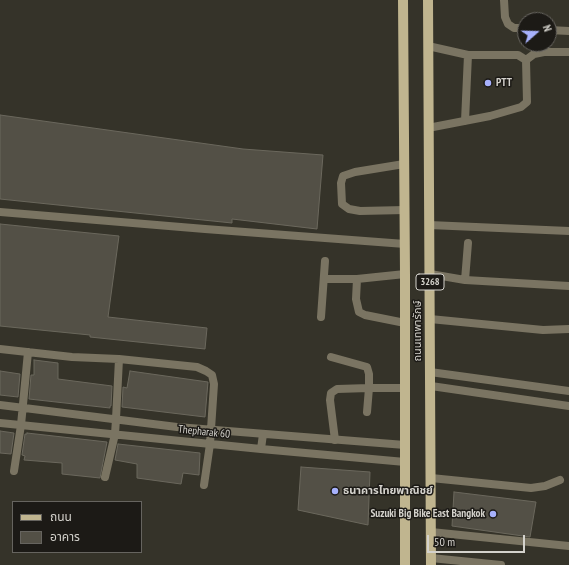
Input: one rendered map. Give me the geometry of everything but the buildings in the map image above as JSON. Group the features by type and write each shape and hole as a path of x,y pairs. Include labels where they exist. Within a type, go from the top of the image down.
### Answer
{"main road":[{"name":"ถนนเทพารักษ์","path":"403,0 405,210 405,565"},
{"name":"ถนนเทพารักษ์","path":"428,0 431,562"}],"street":[{"path":"504,0 508,24 514,28 517,28"},
{"path":"557,30 569,31"},
{"path":"428,46 468,54 518,55 526,60"},
{"path":"526,60 534,54 544,52 569,52"},
{"path":"465,121 468,54"},
{"path":"428,128 496,114 521,106 527,102 526,60"},
{"path":"404,164 355,172 343,176 341,183 342,204 349,209 360,211 405,210"},
{"path":"0,212 205,230 405,244"},
{"path":"429,225 569,231"},
{"path":"464,280 468,243"},
{"path":"321,317 325,261"},
{"path":"324,279 357,279 405,274"},
{"path":"430,274 464,280 569,286"},
{"path":"357,279 356,299 359,312 365,315 405,323"},
{"path":"430,319 543,330 569,329"},
{"path":"0,349 72,357 119,359 197,368 206,371 212,375 214,384 210,444 204,485"},
{"path":"14,471 21,425 28,352"},
{"path":"331,357 366,368 369,374 367,412"},
{"path":"105,477 115,434 119,359"},
{"path":"430,372 569,391"},
{"path":"431,386 569,406"},
{"path":"335,440 330,400 331,393 337,389 405,388"},
{"name":"Thepharak 60","path":"0,405 177,427 405,445"},
{"name":"Thepharak 60","path":"0,423 405,462"},
{"path":"261,449 263,434"},
{"path":"431,478 531,488 545,486 560,480"},
{"path":"431,532 569,546"},
{"path":"431,562 501,565"}],"place":[{"name":"PTT","path":"488,83"},
{"name":"ธนาคารไทยพาณิชย์","path":"335,491"},
{"name":"Suzuki Big Bike East Bangkok","path":"493,514"}]}
